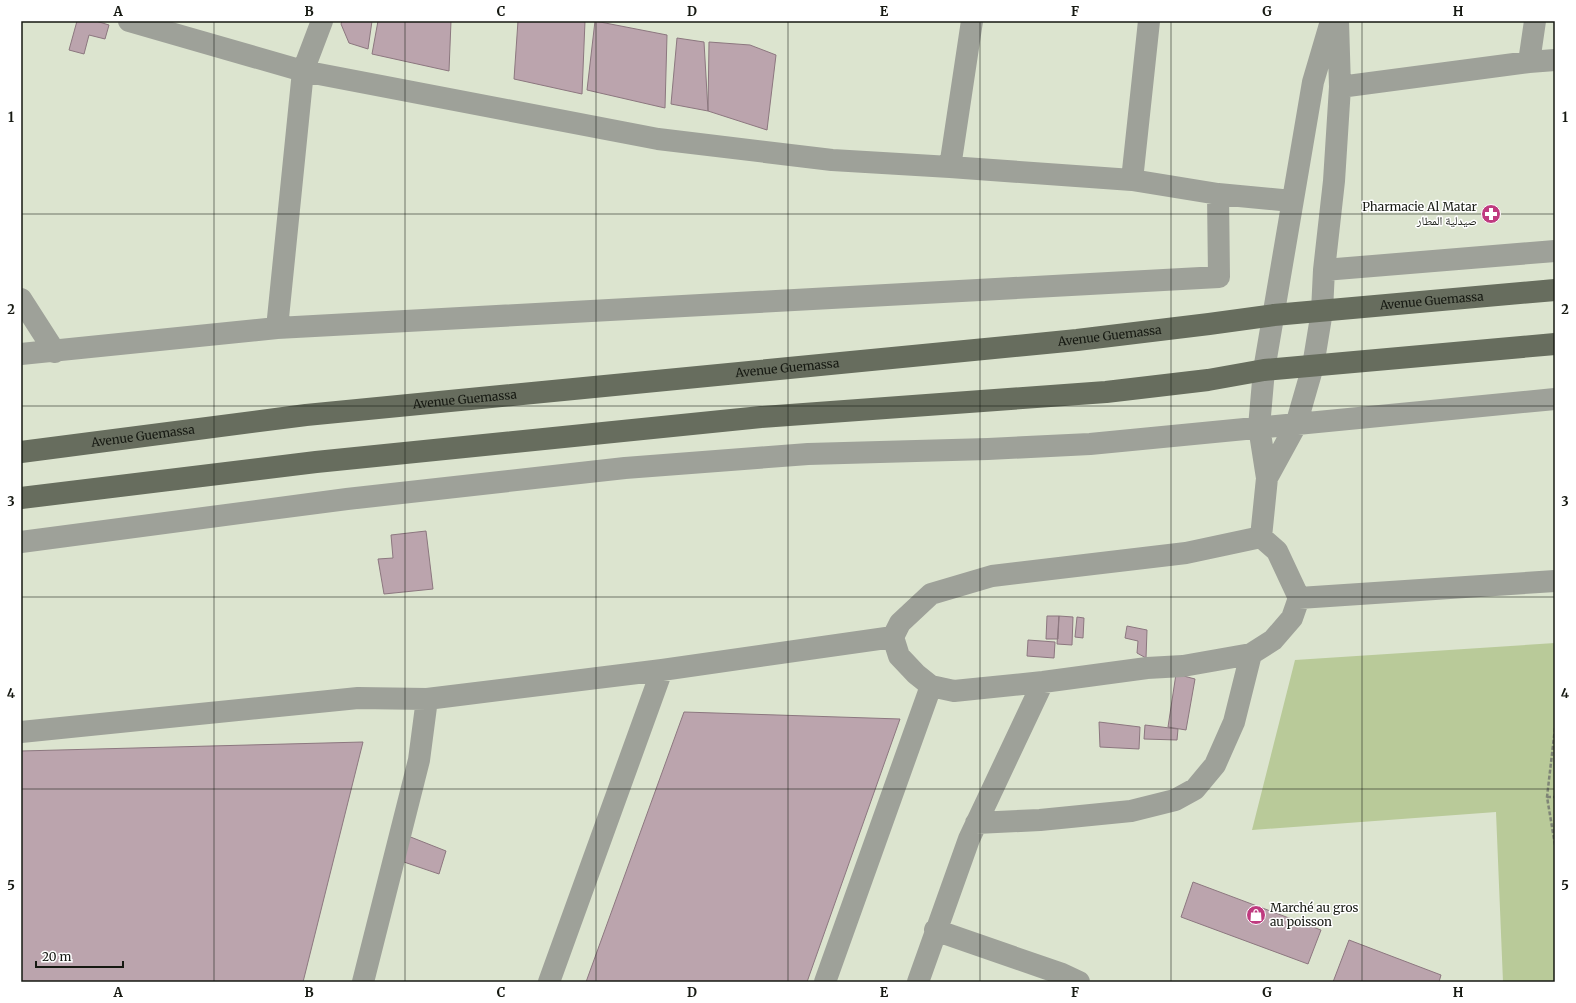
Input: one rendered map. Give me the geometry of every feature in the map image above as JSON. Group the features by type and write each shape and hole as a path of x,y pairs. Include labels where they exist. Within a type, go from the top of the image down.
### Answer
{"main road":[{"name":"Avenue Guemassa","path":"21,452 306,415 1069,340 1274,315 1555,290"},
{"path":"21,498 316,462 761,417 1106,392 1208,380 1264,370 1555,344"}],"street":[{"path":"129,21 303,71 658,139 832,160 950,166 1132,180 1218,194 1292,201"},
{"path":"277,328 303,71 322,21"},
{"path":"950,166 972,21"},
{"path":"1132,180 1149,21"},
{"path":"1261,537 1267,478 1259,427 1264,370 1313,82 1332,21"},
{"path":"1267,478 1296,425 1313,366 1322,311 1324,270 1334,181 1340,87 1338,21"},
{"path":"1528,62 1535,21"},
{"path":"1340,87 1528,62 1555,60"},
{"path":"21,354 55,352 277,328 1219,278 1218,194"},
{"path":"1324,270 1555,251"},
{"path":"21,299 55,352"},
{"path":"21,542 347,500 625,468 808,454 988,449 1090,444 1555,399"},
{"path":"893,637 899,656 916,674 931,686 954,691 1043,682 1147,668 1183,666 1251,654 1273,640 1292,618 1299,598 1277,551 1261,537"},
{"path":"21,732 358,698 427,699 662,670 893,637 905,618 931,594 992,576 1186,553 1261,537"},
{"path":"1299,598 1555,581"},
{"path":"976,823 1040,820 1131,811 1175,800 1195,789 1214,765 1234,722 1251,654"},
{"path":"549,982 662,670"},
{"path":"918,982 935,930 969,839 1043,682"},
{"path":"825,982 931,686"},
{"path":"363,982 420,760 427,699"},
{"path":"935,930 1067,979"}],"path":[{"path":"1555,728 1547,797 1555,845"},
{"path":"1547,797 1555,797"}],"green space":[{"path":"1555,643 1555,982 1503,982 1496,812 1252,830 1295,660"}],"building":[{"path":"77,21 96,21 109,25 105,39 89,35 84,54 69,50"},
{"path":"342,21 372,21 368,49 349,43 341,24"},
{"path":"378,21 451,21 449,71 372,54"},
{"path":"518,21 585,21 582,94 514,79"},
{"path":"595,21 667,35 665,108 587,90"},
{"path":"677,38 704,42 708,111 671,104"},
{"path":"709,42 750,45 776,55 767,130 708,111"},
{"path":"426,531 433,589 384,594 378,559 393,558 391,535"},
{"path":"1047,616 1059,616 1058,639 1046,639"},
{"path":"1059,616 1073,617 1072,645 1057,644"},
{"path":"1077,617 1084,618 1083,638 1075,637"},
{"path":"1127,626 1147,630 1146,658 1137,653 1138,641 1125,638"},
{"path":"1028,640 1055,642 1054,658 1027,656"},
{"path":"1176,674 1195,679 1186,730 1168,727"},
{"path":"684,712 900,719 807,982 586,982"},
{"path":"1099,722 1140,727 1139,749 1100,747"},
{"path":"1145,725 1178,729 1177,740 1144,739"},
{"path":"363,742 303,982 21,982 21,751"},
{"path":"408,836 446,851 439,874 401,861"},
{"path":"1193,882 1321,930 1308,964 1181,917"},
{"path":"1349,940 1441,975 1439,982 1333,982"}],"place":[{"name":"Pharmacie Al Matar صيدلية المطار","path":"1491,214"},
{"name":"Marché au gros au poisson","path":"1256,915"}]}
